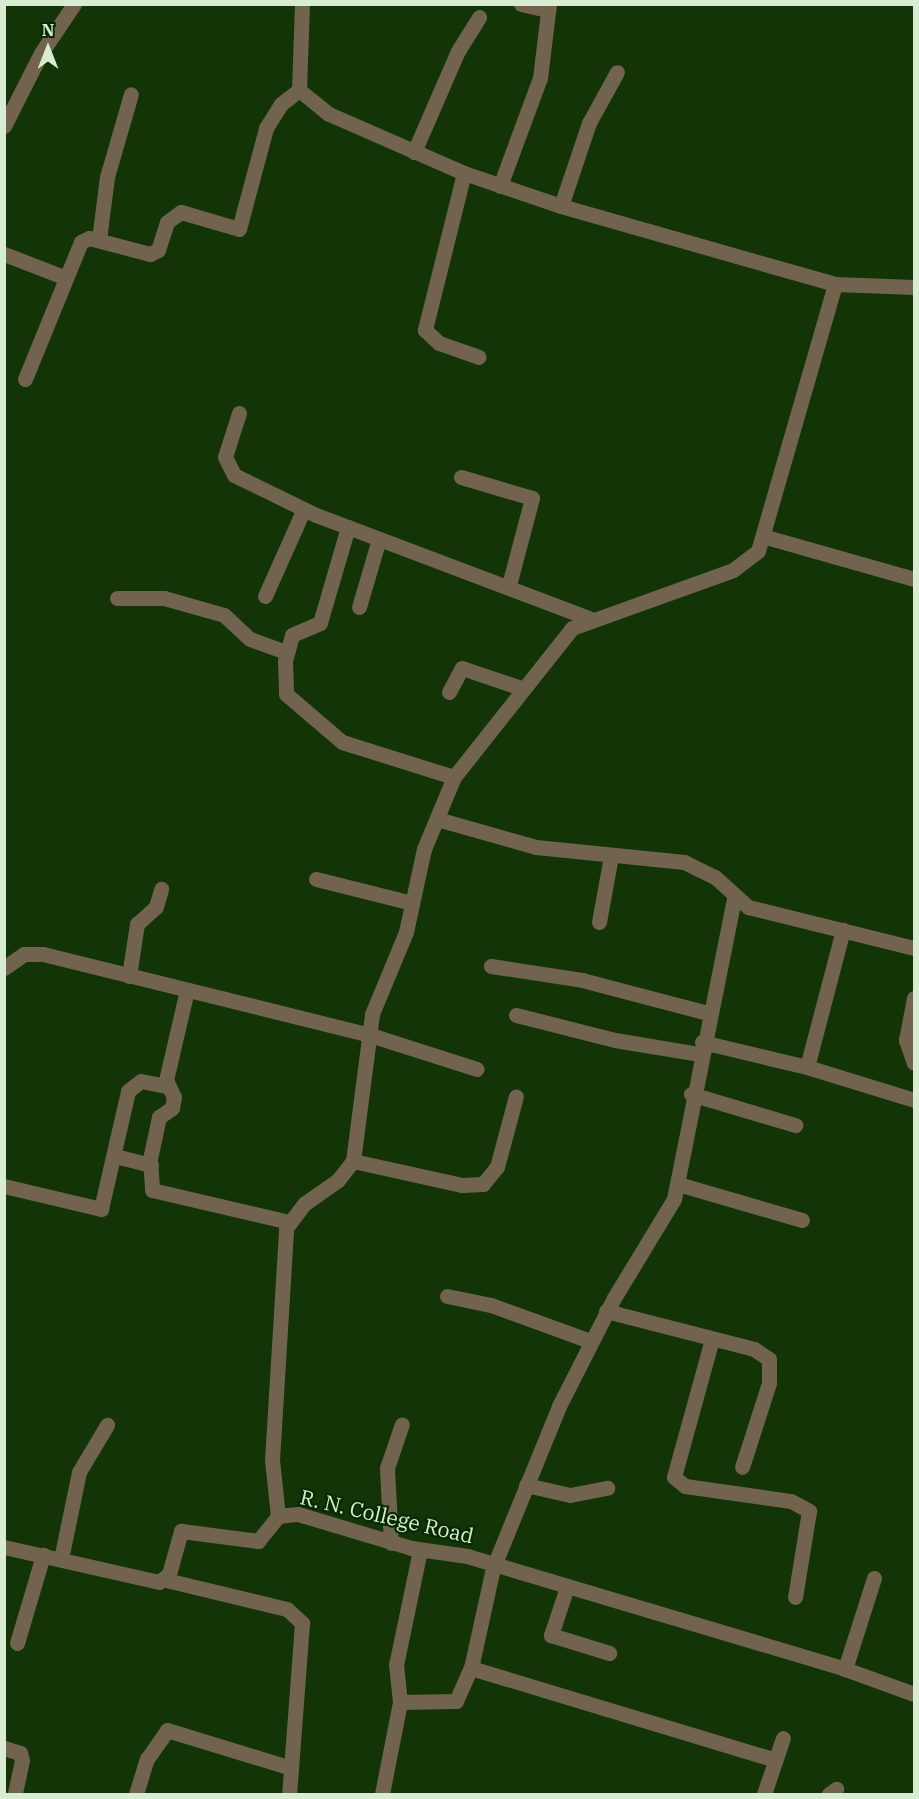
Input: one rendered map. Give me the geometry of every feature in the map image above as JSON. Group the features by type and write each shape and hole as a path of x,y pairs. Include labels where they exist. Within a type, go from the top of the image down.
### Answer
{"street":[{"path":"4,126 41,53 74,4"},
{"path":"299,90 302,4"},
{"path":"500,186 540,78 548,7 521,4"},
{"path":"414,152 458,51 479,17"},
{"path":"561,206 589,123 616,72"},
{"path":"299,90 329,114 414,152 464,173 561,206 835,284 915,287"},
{"path":"24,380 64,277 81,242 99,240 150,254 158,250 167,222 181,212 239,229 266,128 280,104 299,90"},
{"path":"99,240 107,177 130,93"},
{"path":"464,173 425,330 439,343 479,357"},
{"path":"4,254 64,277"},
{"path":"278,1516 272,1460 283,1243 290,1222 353,1161 367,1034 412,903 437,819 454,777 524,689 559,640 589,618 733,570 766,537 835,284"},
{"path":"239,413 225,457 228,471 304,509 348,527 509,585 589,618"},
{"path":"461,477 532,498 509,585"},
{"path":"265,596 304,509"},
{"path":"348,527 320,623 296,629 286,652 286,694 319,725 363,751 454,777"},
{"path":"766,537 915,579"},
{"path":"359,607 379,539"},
{"path":"117,598 164,598 224,615 250,639 286,652"},
{"path":"449,692 462,668 524,689"},
{"path":"437,819 536,847 702,867 734,899 773,915 915,948"},
{"path":"599,922 612,856"},
{"path":"316,879 412,903"},
{"path":"129,976 137,924 156,907 161,889"},
{"path":"400,1702 406,1698 450,1704 471,1668 493,1568 525,1485 590,1341 606,1311 664,1219 678,1184 708,1012 734,899"},
{"path":"807,1067 843,930"},
{"path":"4,968 24,954 43,954 367,1034 477,1070"},
{"path":"491,966 582,980 708,1012"},
{"path":"187,990 166,1086 174,1097 157,1125 151,1165 152,1190 290,1222"},
{"path":"915,998 906,1040 915,1062"},
{"path":"516,1015 615,1040 701,1048 807,1067 915,1100"},
{"path":"4,1186 101,1209 132,1083 166,1086"},
{"path":"692,1094 795,1125"},
{"path":"353,1161 462,1185 483,1184 497,1167 516,1096"},
{"path":"115,1156 151,1165"},
{"path":"678,1184 802,1220"},
{"path":"447,1296 491,1305 590,1341"},
{"path":"606,1311 763,1353 771,1369 742,1467"},
{"path":"712,1339 674,1477 685,1486 791,1501 809,1511 795,1597"},
{"path":"391,1543 386,1479 402,1424"},
{"path":"61,1559 79,1472 107,1425"},
{"path":"525,1485 570,1495 607,1488"},
{"name":"R. N. College Road","path":"166,1580 181,1531 258,1541 278,1516 311,1516 391,1543 420,1550 467,1556 493,1568 628,1603 844,1669 915,1694"},
{"path":"4,1547 166,1580 297,1615 303,1632 288,1767 289,1794"},
{"path":"382,1794 400,1702 396,1665 420,1550"},
{"path":"17,1643 43,1555"},
{"path":"844,1669 874,1578"},
{"path":"567,1587 551,1635 609,1653"},
{"path":"471,1668 775,1760"},
{"path":"136,1794 147,1759 167,1730 288,1767"},
{"path":"764,1794 783,1738"},
{"path":"4,1748 20,1753 22,1760 15,1794"}]}
